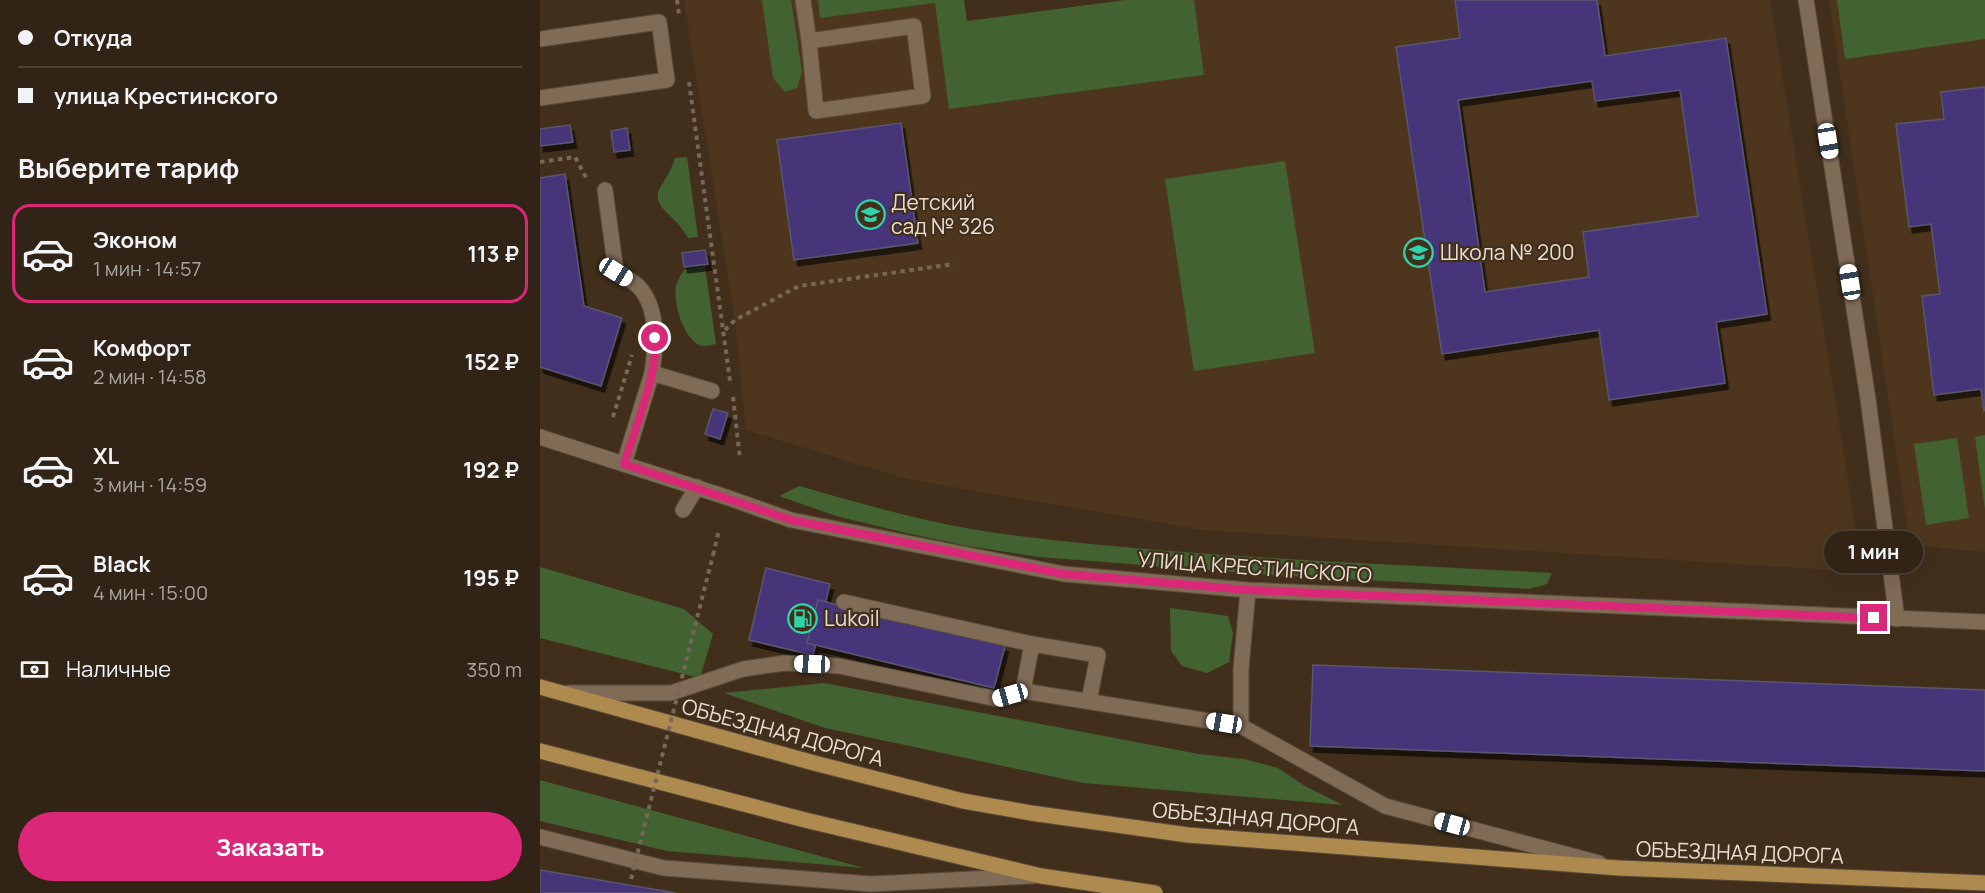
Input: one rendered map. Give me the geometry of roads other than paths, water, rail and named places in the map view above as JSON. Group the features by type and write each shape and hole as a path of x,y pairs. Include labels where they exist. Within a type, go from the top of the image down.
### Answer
{"main road":[{"name":"ОБЪЕЗДНАЯ ДОРОГА","path":"540,687 940,796 1031,813 1188,835 1619,868 1985,883"},
{"path":"540,751 794,817 1041,876 1155,893"}],"street":[{"path":"803,0 816,111 923,96 914,26 809,41"},
{"path":"1806,0 1868,399 1897,619"},
{"path":"540,39 659,22 667,80 540,98"},
{"path":"605,190 616,272 639,286 650,302 656,345 652,373 624,464"},
{"path":"652,373 712,391"},
{"name":"УЛИЦА КРЕСТИНСКОГО","path":"540,437 791,520 1064,574 1248,590 1985,622"},
{"path":"683,510 697,488"},
{"path":"1241,726 1241,669 1248,590"},
{"path":"844,602 1032,644 1098,655 1089,701"},
{"path":"1023,691 1032,644"},
{"path":"560,693 671,693 743,669 785,663 839,666 997,699 1023,691 1241,726 1384,806 1619,868"},
{"path":"540,837 664,868 710,872 871,884 1041,876"}],"place":[{"name":"Детский сад № 326","path":"870,214"},
{"name":"Школа № 200","path":"1419,252"},
{"name":"Lukoil","path":"803,618"}]}
